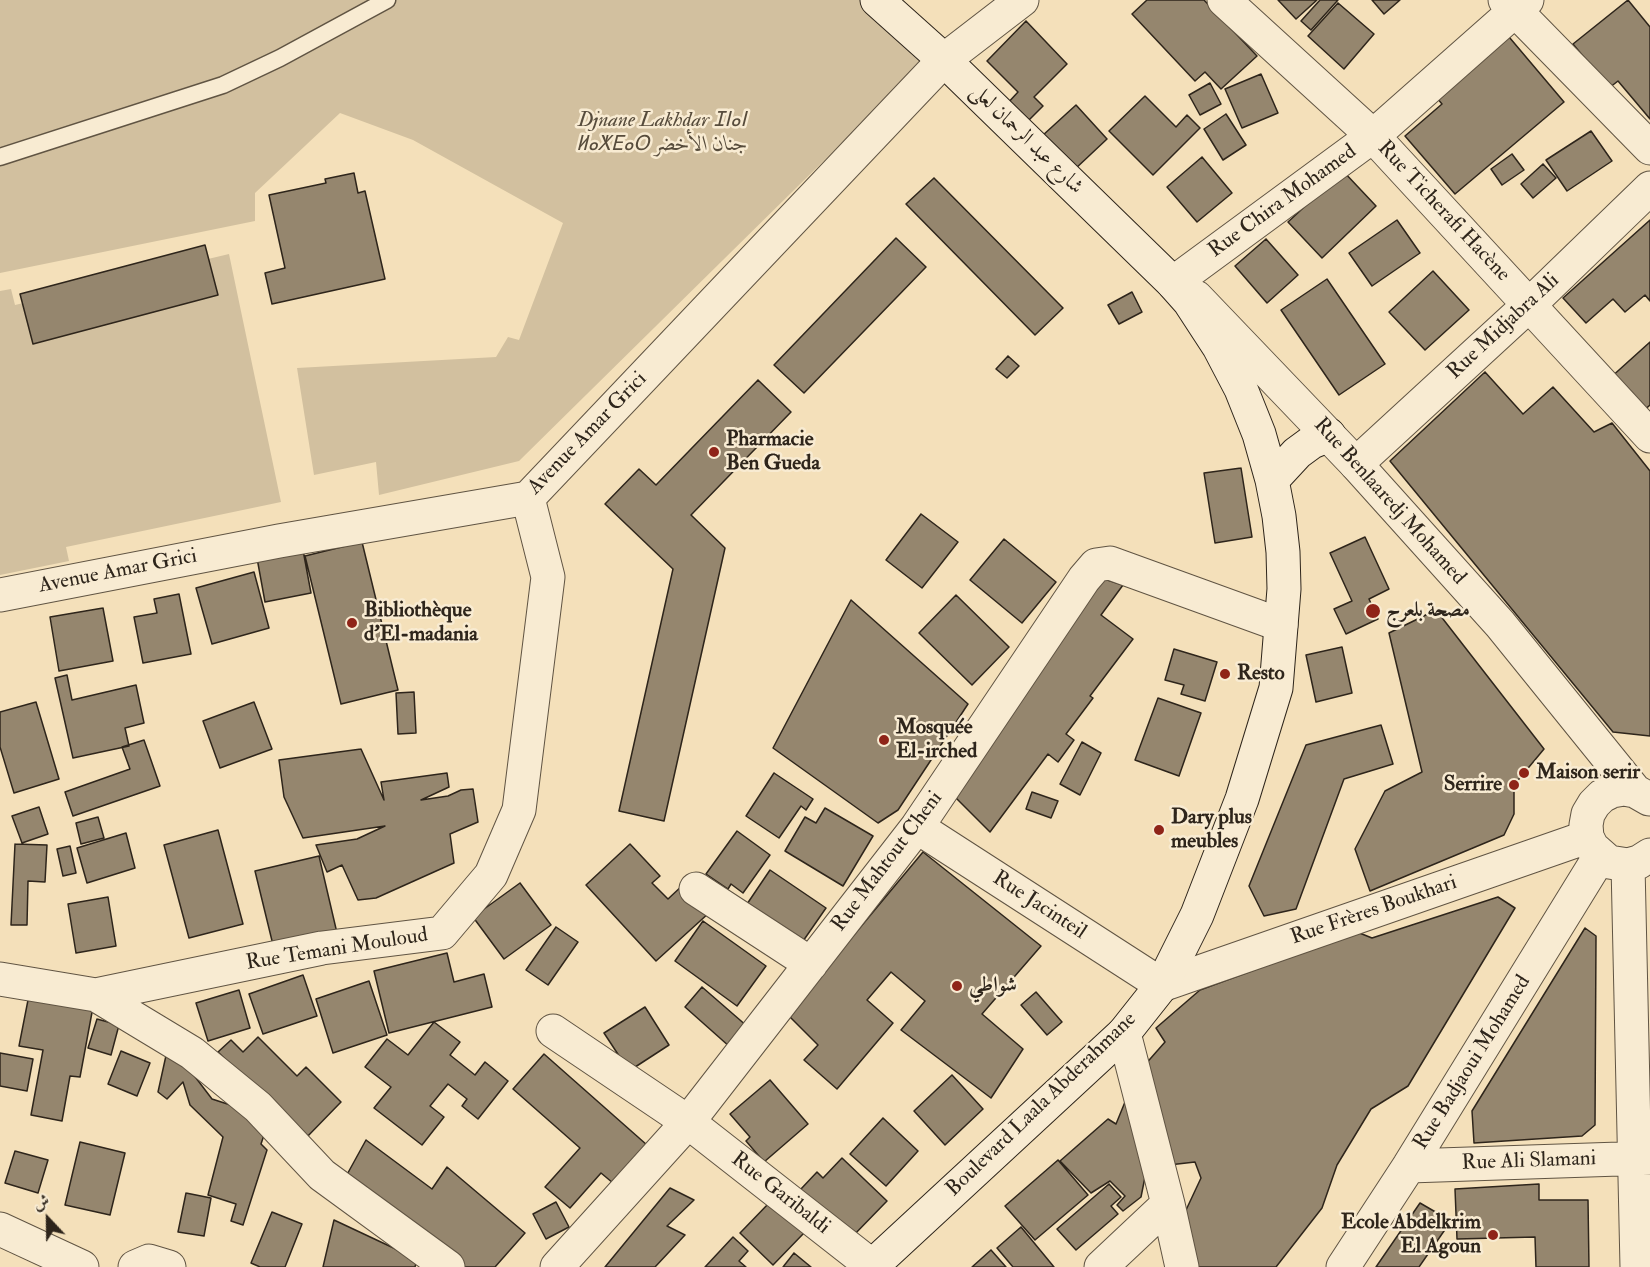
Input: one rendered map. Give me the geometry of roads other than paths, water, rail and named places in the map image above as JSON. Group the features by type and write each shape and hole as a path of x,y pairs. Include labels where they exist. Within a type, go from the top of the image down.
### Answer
{"street":[{"name":"شارع عبد الرحمان لعلى","path":"877,0 944,60 1173,283"},
{"name":"Avenue Amar Grici","path":"0,595 279,541 528,498 944,60 1022,0"},
{"name":"Rue Ticherafi Hacène","path":"1224,0 1373,136 1650,436"},
{"name":"Rue Chira Mohamed","path":"1173,283 1373,136 1516,4"},
{"path":"1516,4 1650,148"},
{"name":"Rue Midjabra Ali","path":"1356,464 1529,305 1650,188"},
{"name":"Rue Benlaaredj Mohamed","path":"1173,283 1202,302 1356,464 1500,624 1643,795"},
{"name":"Boulevard Laala Abderahmane","path":"871,1266 1124,1033 1162,985 1197,915 1242,799 1276,688 1284,589 1283,552 1272,480 1259,434 1241,389 1219,347 1189,302 1173,283"},
{"path":"1272,480 1297,453 1312,442 1329,435"},
{"name":"Rue Temani Mouloud","path":"96,995 322,948 442,933 491,875 519,810 548,577 528,498"},
{"name":"Rue Mahtout Cheni","path":"557,1267 688,1122 812,964 917,827 1084,579 1096,565 1110,563 1281,625"},
{"path":"1637,1267 1643,1159 1616,853 1586,825 1588,814 1602,796 1624,789 1643,795"},
{"name":"Rue Jacinteil","path":"917,827 1162,985"},
{"name":"Rue Frères Boukhari","path":"1162,985 1616,853"},
{"name":"Rue Badjaoui Mohamed","path":"1343,1267 1616,853"},
{"path":"696,889 812,964"},
{"path":"0,979 96,995 192,1053 258,1107 322,1175 448,1267"},
{"name":"Rue Garibaldi","path":"554,1031 688,1122 871,1266"},
{"path":"1124,1033 1182,1267"},
{"name":"Rue Ali Slamani","path":"1409,1166 1643,1159"},
{"path":"1101,1267 1168,1204"},
{"path":"0,1229 82,1267"},
{"path":"135,1267 149,1262 169,1267"}],"lane":[{"path":"0,157 223,85 280,58 387,0"}],"place":[{"name":"Pharmacie Ben Gueda","path":"714,452"},
{"name":"مصحة بلعرج","path":"1373,611"},
{"name":"Bibliothèque d'El-madania","path":"352,623"},
{"name":"Resto","path":"1225,674"},
{"name":"Mosquée El-irched","path":"884,740"},
{"name":"Maison serir","path":"1524,773"},
{"name":"Serrire","path":"1514,785"},
{"name":"Dary plus meubles","path":"1159,830"},
{"name":"شواطي","path":"957,986"},
{"name":"Ecole Abdelkrim El Agoun","path":"1493,1235"}],"park label":[{"name":"Djnane Lakhdar ⵊⵏⴰⵏ ⵍⴰⵅⴹⴰⵔ جنان الأخضر","path":"662,133"}]}
